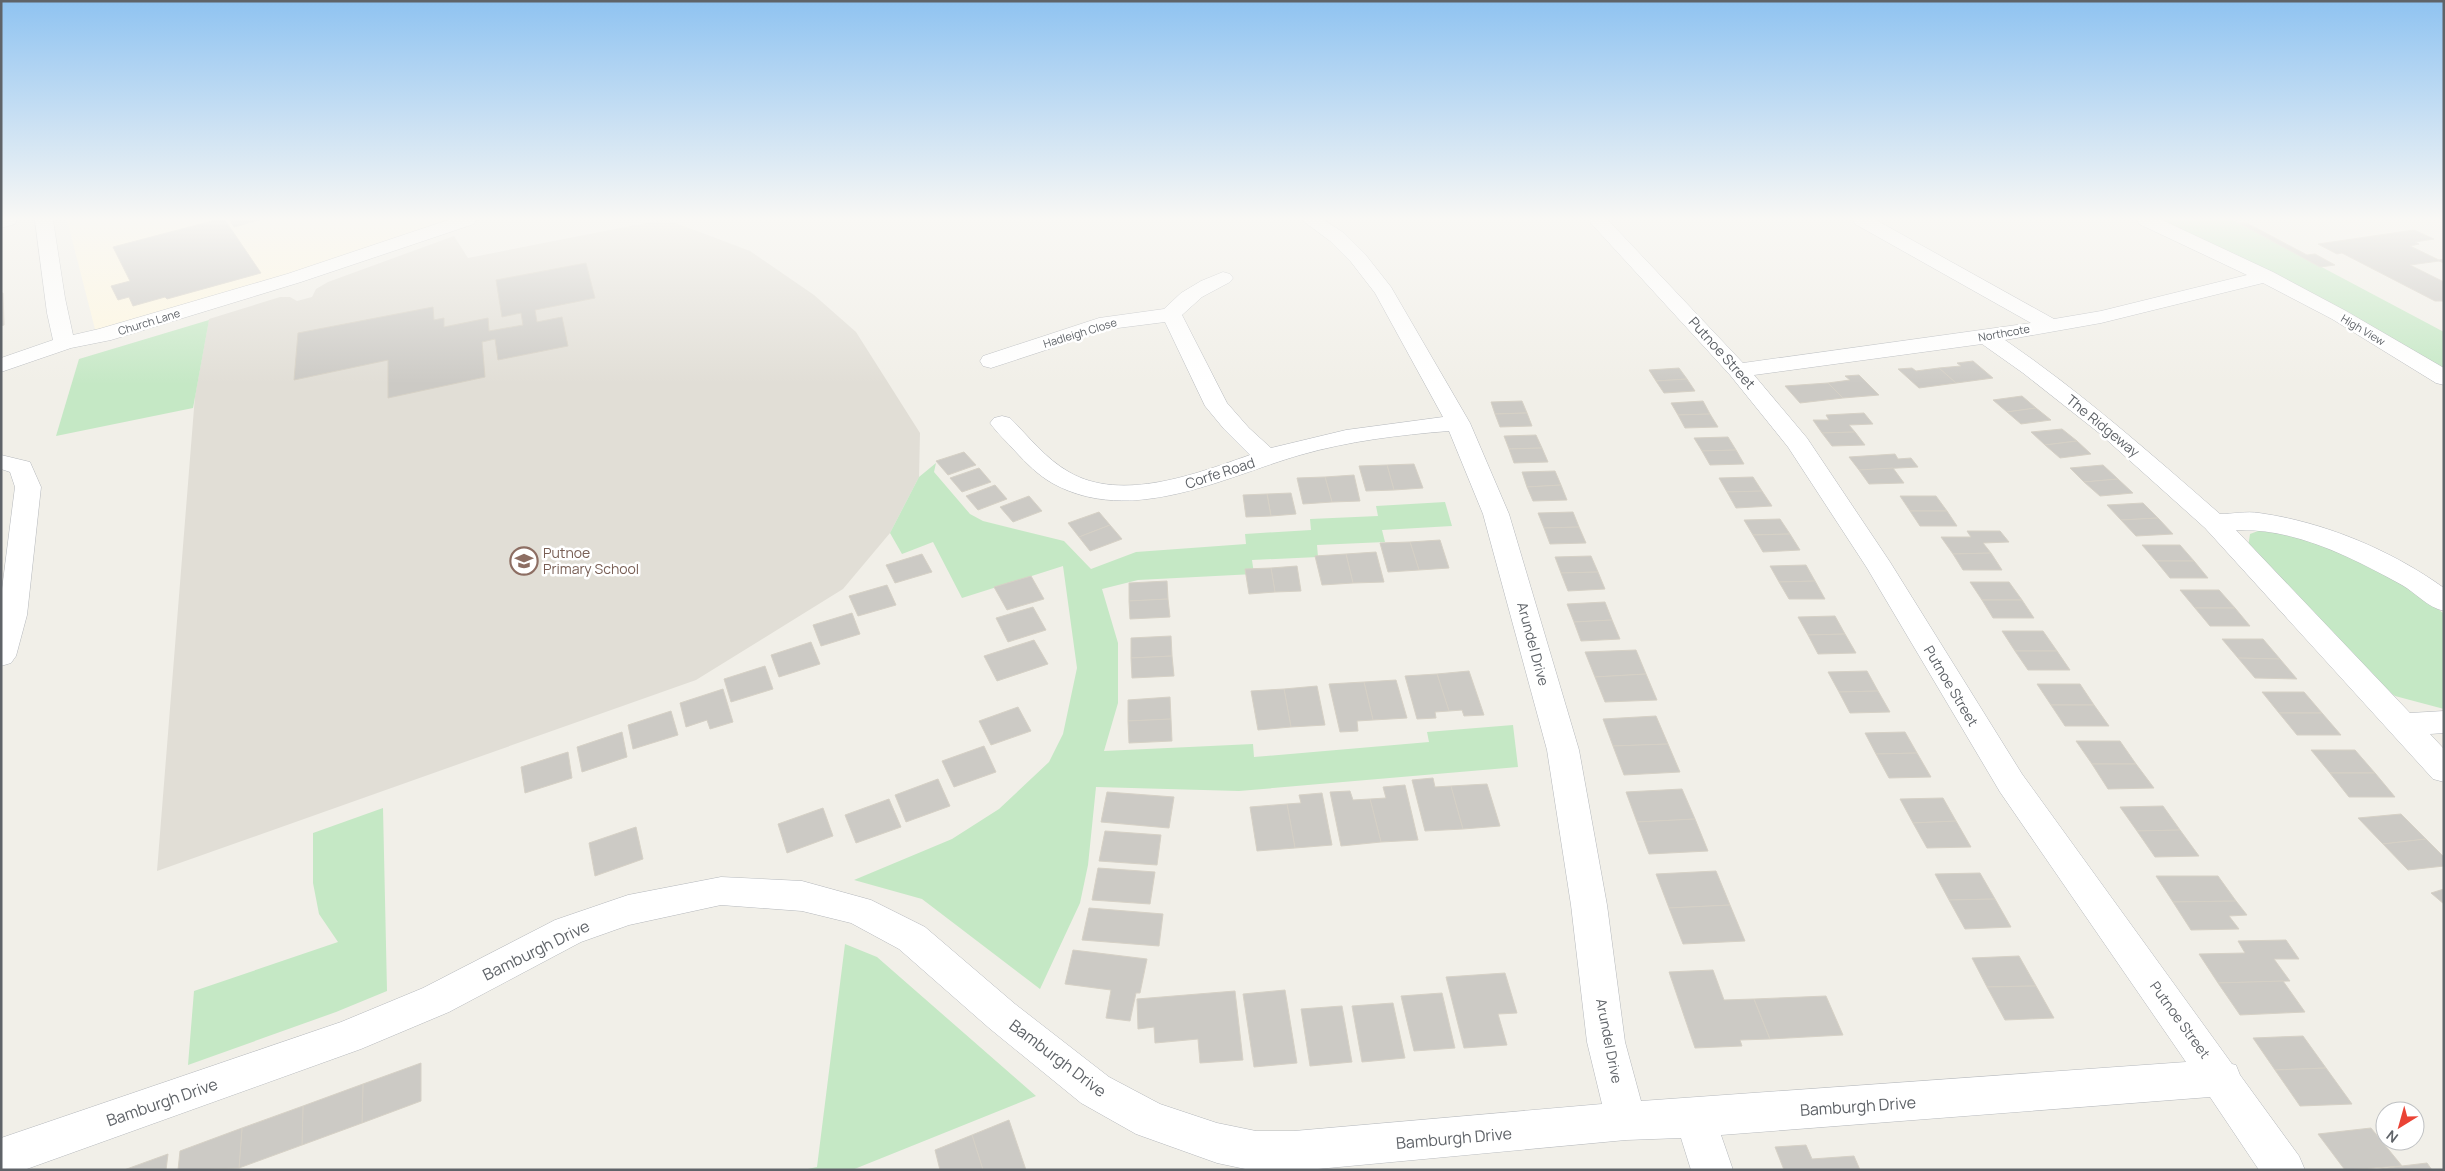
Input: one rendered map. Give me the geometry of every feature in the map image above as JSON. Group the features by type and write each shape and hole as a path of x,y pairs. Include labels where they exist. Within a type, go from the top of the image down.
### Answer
{"street":[{"path":"53,275 58,323 65,343"},
{"name":"Church Lane","path":"1,365 65,343 103,335 304,275"},
{"name":"Arundel Drive","path":"1371,275 1384,291 1458,423 1496,514 1562,750 1589,905 1606,1042 1626,1121"},
{"name":"Putnoe Street","path":"1651,275 1738,370 1798,443 1880,568 2011,783 2222,1078 2284,1170"},
{"path":"1960,275 2050,325"},
{"name":"High View","path":"2263,275 2340,315 2444,378"},
{"name":"Northcote","path":"1738,370 1986,337 2101,317 2266,276"},
{"path":"1223,278 1202,287 1182,302 1171,315 1182,330 1205,386 1217,407 1239,433 1267,457"},
{"name":"Hadleigh Close","path":"992,361 1107,323 1171,315"},
{"name":"The Ridgeway","path":"1986,337 2031,368 2107,428 2214,522 2444,770"},
{"name":"Corfe Road","path":"1002,423 1038,459 1062,478 1093,489 1132,493 1162,491 1204,480 1267,457 1330,440 1397,428 1458,423"},
{"path":"1,462 21,467 28,488 13,615 1,656"},
{"path":"2214,522 2258,521 2317,535 2365,554 2414,580 2444,602"},
{"path":"2404,725 2444,722"},
{"name":"Bamburgh Drive","path":"1,1158 347,1037 436,1000 568,931 628,910 721,891 802,896 859,910 912,938 1002,1016 1095,1090 1150,1120 1217,1143 1256,1151 1294,1151 1626,1121 1695,1118 2222,1078"},
{"path":"1695,1118 1712,1170"}],"shaded area":[{"path":"81,275 286,275 96,333"},
{"name":"Putnoe Primary School","path":"348,275 784,275 814,295 856,332 920,433 919,477 890,533 843,589 696,680 157,871 195,396 209,319 280,297 290,297 297,301 312,297 316,289"}],"green space":[{"path":"2262,275 2336,275 2444,332 2444,371"},
{"path":"209,320 193,408 56,436 79,359"},
{"path":"936,463 934,472 970,514 983,521 1064,541 1091,569 1136,552 1246,544 1245,534 1311,530 1310,519 1378,516 1376,506 1445,502 1452,526 1382,530 1385,542 1317,545 1318,557 1252,560 1254,574 1138,580 1102,589 1118,643 1118,703 1104,751 1253,744 1254,757 1429,742 1427,732 1513,725 1518,767 1239,791 1096,787 1088,865 1080,903 1040,989 922,899 854,880 952,839 999,809 1049,762 1063,734 1077,668 1063,566 962,598 933,542 902,554 890,533 919,477"},
{"path":"2266,528 2309,537 2399,578 2443,613 2444,709 2395,696 2366,675 2248,547 2250,534"},
{"path":"383,808 387,991 336,1012 188,1065 194,991 338,942 319,914 313,883 313,833"},
{"path":"845,944 877,957 1036,1096 852,1170 803,1170 817,1167"}],"building":[{"path":"127,275 255,275 167,299 165,297 133,306 129,297 118,300 111,286 130,281"},
{"path":"524,275 589,275 595,298 535,310 537,322 562,317 568,346 498,360 495,339 482,342 485,377 388,398 388,360 294,380 298,333 433,307 434,320 444,318 444,327 488,318 489,331 523,325 521,313 502,317 496,280"},
{"path":"2384,275 2429,275 2444,282 2444,301 2435,301"},
{"path":"1,293 3,293 4,325 1,326"},
{"path":"1973,361 1993,378 1956,383 1939,368 1961,366 1957,363"},
{"path":"1679,368 1687,379 1656,381 1649,370"},
{"path":"1912,368 1916,371 1939,368 1956,383 1919,388 1898,369"},
{"path":"1859,375 1879,395 1843,398 1828,383 1850,380 1845,376"},
{"path":"1687,379 1695,391 1664,393 1656,381"},
{"path":"1828,383 1843,398 1800,403 1785,386"},
{"path":"2022,396 2036,408 2007,412 1993,400"},
{"path":"1522,401 1527,413 1495,414 1491,402"},
{"path":"1703,401 1710,414 1678,415 1671,403"},
{"path":"2036,408 2051,420 2021,424 2007,412"},
{"path":"1527,413 1532,426 1500,427 1495,414"},
{"path":"1864,413 1873,424 1849,425 1855,432 1822,433 1813,420 1829,420 1826,415"},
{"path":"1710,414 1718,427 1685,428 1678,415"},
{"path":"2062,429 2077,441 2045,445 2031,432"},
{"path":"1855,432 1865,445 1832,446 1822,433"},
{"path":"1536,435 1542,448 1509,449 1504,436"},
{"path":"1728,437 1736,450 1702,451 1694,438"},
{"path":"2077,441 2091,454 2060,458 2045,445"},
{"path":"1542,448 1548,462 1514,463 1509,449"},
{"path":"1736,450 1744,464 1710,465 1702,451"},
{"path":"964,452 976,465 948,475 936,461"},
{"path":"1895,454 1898,459 1911,458 1918,467 1859,470 1849,457"},
{"path":"1414,464 1423,488 1394,490 1387,465"},
{"path":"1387,465 1394,490 1366,491 1359,466"},
{"path":"2103,465 2118,479 2084,482 2070,468"},
{"path":"979,468 991,482 962,492 950,478"},
{"path":"1893,468 1904,483 1869,484 1859,470"},
{"path":"1555,471 1561,485 1527,487 1522,472"},
{"path":"1354,475 1360,501 1332,502 1325,477"},
{"path":"1325,477 1332,502 1303,504 1297,478"},
{"path":"1753,477 1762,491 1727,492 1719,478"},
{"path":"2118,479 2133,493 2100,496 2084,482"},
{"path":"995,485 1007,499 978,510 966,496"},
{"path":"1561,485 1567,500 1533,501 1527,487"},
{"path":"1762,491 1772,506 1736,508 1727,492"},
{"path":"1291,493 1296,514 1271,516 1267,494"},
{"path":"1267,494 1271,516 1246,517 1243,495"},
{"path":"1029,496 1042,511 1013,522 1000,507"},
{"path":"1900,496 1936,496 1947,511 1910,511"},
{"path":"2143,503 2158,518 2121,520 2107,505"},
{"path":"1910,511 1947,511 1957,526 1920,526"},
{"path":"1099,512 1110,525 1079,537 1068,523"},
{"path":"1573,512 1579,527 1544,528 1538,513"},
{"path":"2158,518 2173,534 2136,536 2121,520"},
{"path":"1780,519 1790,534 1753,535 1744,520"},
{"path":"1110,525 1122,539 1090,551 1079,537"},
{"path":"1579,527 1586,543 1550,544 1544,528"},
{"path":"1967,531 2000,531 2009,542 1983,543 1991,553 1953,554 1941,537 1971,537"},
{"path":"1790,534 1800,550 1763,552 1753,535"},
{"path":"1440,540 1449,568 1419,570 1410,542"},
{"path":"1410,542 1419,570 1388,572 1380,543"},
{"path":"2142,545 2180,545 2194,561 2156,561"},
{"path":"1376,552 1384,582 1353,583 1346,554"},
{"path":"1991,553 2002,570 1963,570 1953,554"},
{"path":"922,554 932,572 895,583 886,565"},
{"path":"1346,554 1353,583 1322,585 1315,556"},
{"path":"1591,556 1598,572 1561,573 1555,557"},
{"path":"2156,561 2194,561 2208,578 2170,578"},
{"path":"1806,565 1815,581 1779,582 1770,566"},
{"path":"1297,566 1301,591 1275,592 1271,568"},
{"path":"1271,568 1275,592 1249,594 1245,569"},
{"path":"1598,572 1605,589 1568,591 1561,573"},
{"path":"1031,576 1044,599 1007,610 994,587"},
{"path":"1167,581 1168,599 1129,601 1129,583"},
{"path":"1815,581 1825,599 1789,599 1779,582"},
{"path":"1970,582 2009,582 2022,600 1982,600"},
{"path":"887,585 896,605 858,616 849,596"},
{"path":"2180,590 2219,590 2235,608 2195,608"},
{"path":"1168,599 1170,617 1130,619 1129,601"},
{"path":"1982,600 2022,600 2034,618 1993,618"},
{"path":"1605,602 1612,620 1574,622 1567,604"},
{"path":"1033,607 1046,630 1008,642 996,618"},
{"path":"2195,608 2235,608 2250,626 2210,626"},
{"path":"852,613 860,634 821,646 813,625"},
{"path":"1835,616 1845,634 1808,635 1798,617"},
{"path":"1612,620 1620,639 1581,641 1574,622"},
{"path":"2002,631 2043,631 2057,651 2015,651"},
{"path":"1845,634 1856,653 1818,654 1808,635"},
{"path":"1171,636 1172,656 1131,658 1131,638"},
{"path":"2222,639 2263,639 2280,659 2238,658"},
{"path":"1034,640 1048,664 997,681 984,656"},
{"path":"811,642 820,664 779,677 771,655"},
{"path":"1636,650 1646,674 1595,677 1585,652"},
{"path":"2015,651 2057,651 2070,670 2028,670"},
{"path":"1172,656 1174,676 1132,678 1131,658"},
{"path":"2238,658 2280,659 2297,679 2255,678"},
{"path":"765,666 773,689 731,702 724,679"},
{"path":"1469,671 1484,715 1464,716 1462,710 1449,711 1437,674"},
{"path":"1867,671 1878,691 1839,692 1828,672"},
{"path":"1437,674 1449,711 1435,712 1436,718 1417,719 1405,676"},
{"path":"1646,674 1657,700 1605,702 1595,677"},
{"path":"1396,680 1407,718 1373,720 1364,682"},
{"path":"1364,682 1373,720 1357,721 1358,731 1340,732 1329,684"},
{"path":"2037,684 2080,684 2094,705 2051,705"},
{"path":"1317,686 1325,725 1291,727 1284,689"},
{"path":"723,689 733,722 710,729 707,720 686,727 680,703"},
{"path":"1284,689 1291,727 1258,730 1251,691"},
{"path":"1878,691 1890,712 1850,713 1839,692"},
{"path":"2262,692 2304,692 2322,713 2279,713"},
{"path":"1170,697 1171,719 1128,721 1128,700"},
{"path":"2051,705 2094,705 2109,726 2065,726"},
{"path":"1018,707 1031,731 991,745 979,721"},
{"path":"671,711 678,735 633,749 628,725"},
{"path":"2279,713 2322,713 2341,735 2297,735"},
{"path":"1656,716 1668,744 1613,746 1603,719"},
{"path":"1171,719 1172,741 1129,743 1128,721"},
{"path":"622,732 627,757 582,772 577,747"},
{"path":"1905,732 1917,753 1876,754 1865,733"},
{"path":"2076,741 2120,741 2136,764 2092,764"},
{"path":"1668,744 1680,772 1624,775 1613,746"},
{"path":"984,746 996,772 954,787 942,761"},
{"path":"2311,750 2355,750 2375,773 2330,773"},
{"path":"568,752 572,778 525,793 521,767"},
{"path":"1917,753 1931,777 1889,778 1876,754"},
{"path":"2092,764 2136,764 2154,788 2108,789"},
{"path":"2330,773 2375,773 2395,797 2349,797"},
{"path":"1433,778 1435,787 1451,786 1463,829 1425,831 1412,780"},
{"path":"938,779 950,806 906,822 895,795"},
{"path":"1487,784 1500,826 1463,829 1451,786"},
{"path":"1405,785 1418,840 1381,842 1370,799 1386,798 1383,787"},
{"path":"1682,789 1695,819 1637,822 1626,792"},
{"path":"1350,791 1353,800 1370,799 1381,842 1341,846 1330,792"},
{"path":"1107,792 1174,797 1169,828 1101,822"},
{"path":"1322,793 1332,845 1295,848 1287,804 1301,803 1299,795"},
{"path":"1943,798 1956,821 1913,823 1900,799"},
{"path":"889,799 901,827 856,843 845,815"},
{"path":"1287,804 1295,848 1257,851 1250,807"},
{"path":"2163,806 2180,830 2137,831 2120,807"},
{"path":"823,808 833,836 787,853 778,824"},
{"path":"2401,814 2426,839 2383,844 2358,818"},
{"path":"1695,819 1708,851 1649,854 1637,822"},
{"path":"1956,821 1971,847 1927,848 1913,823"},
{"path":"636,827 643,859 595,876 589,843"},
{"path":"2180,830 2199,856 2155,857 2137,831"},
{"path":"1105,831 1161,835 1157,865 1099,861"},
{"path":"2426,839 2444,857 2444,866 2408,870 2383,844"},
{"path":"1098,868 1155,872 1150,904 1092,900"},
{"path":"1716,871 1730,905 1669,908 1656,874"},
{"path":"1980,873 1995,899 1949,900 1935,874"},
{"path":"2156,876 2218,876 2236,901 2173,902"},
{"path":"2444,889 2444,904 2431,893"},
{"path":"1995,899 2011,927 1965,929 1949,900"},
{"path":"2236,901 2247,915 2229,916 2239,929 2191,930 2173,902"},
{"path":"1730,905 1745,941 1683,944 1669,908"},
{"path":"1089,908 1163,914 1159,946 1082,940"},
{"path":"2286,940 2299,959 2274,959 2290,981 2218,983 2199,954 2245,953 2238,941"},
{"path":"1073,950 1147,959 1140,993 1136,993 1130,1021 1106,1018 1111,990 1065,984"},
{"path":"2019,956 2036,986 1987,987 1972,958"},
{"path":"1713,970 1724,1000 1754,999 1770,1039 1740,1040 1742,1046 1695,1048 1669,972"},
{"path":"1505,973 1517,1013 1498,1014 1507,1045 1464,1048 1446,977"},
{"path":"2283,981 2305,1012 2240,1015 2218,983"},
{"path":"2036,986 2054,1018 2005,1020 1987,987"},
{"path":"1285,990 1297,1063 1254,1067 1243,994"},
{"path":"1235,991 1243,1060 1200,1063 1198,1039 1155,1043 1154,1027 1138,1029 1137,999"},
{"path":"1442,993 1455,1048 1414,1051 1401,996"},
{"path":"1826,996 1843,1035 1770,1039 1754,999"},
{"path":"1393,1003 1405,1058 1362,1062 1352,1006"},
{"path":"1342,1006 1352,1062 1310,1066 1301,1009"},
{"path":"2303,1036 2326,1068 2275,1070 2253,1038"},
{"path":"421,1063 421,1101 362,1123 363,1084"},
{"path":"2326,1068 2352,1104 2300,1106 2275,1070"},
{"path":"363,1084 362,1123 302,1145 303,1106"},
{"path":"303,1106 302,1145 239,1168 242,1128"},
{"path":"1009,1120 1026,1170 983,1170 972,1135"},
{"path":"242,1128 239,1168 178,1170 180,1151"},
{"path":"2371,1128 2375,1133 2375,1151 2390,1151 2402,1166 2345,1170 2318,1134"},
{"path":"972,1135 983,1170 940,1170 935,1150"},
{"path":"1806,1145 1812,1159 1854,1156 1860,1170 1784,1170 1775,1147"},
{"path":"168,1154 166,1170 124,1170"},
{"path":"2427,1163 2432,1170 2373,1170 2402,1166"}],"place":[{"name":"Putnoe Primary School","path":"524,561"}]}
